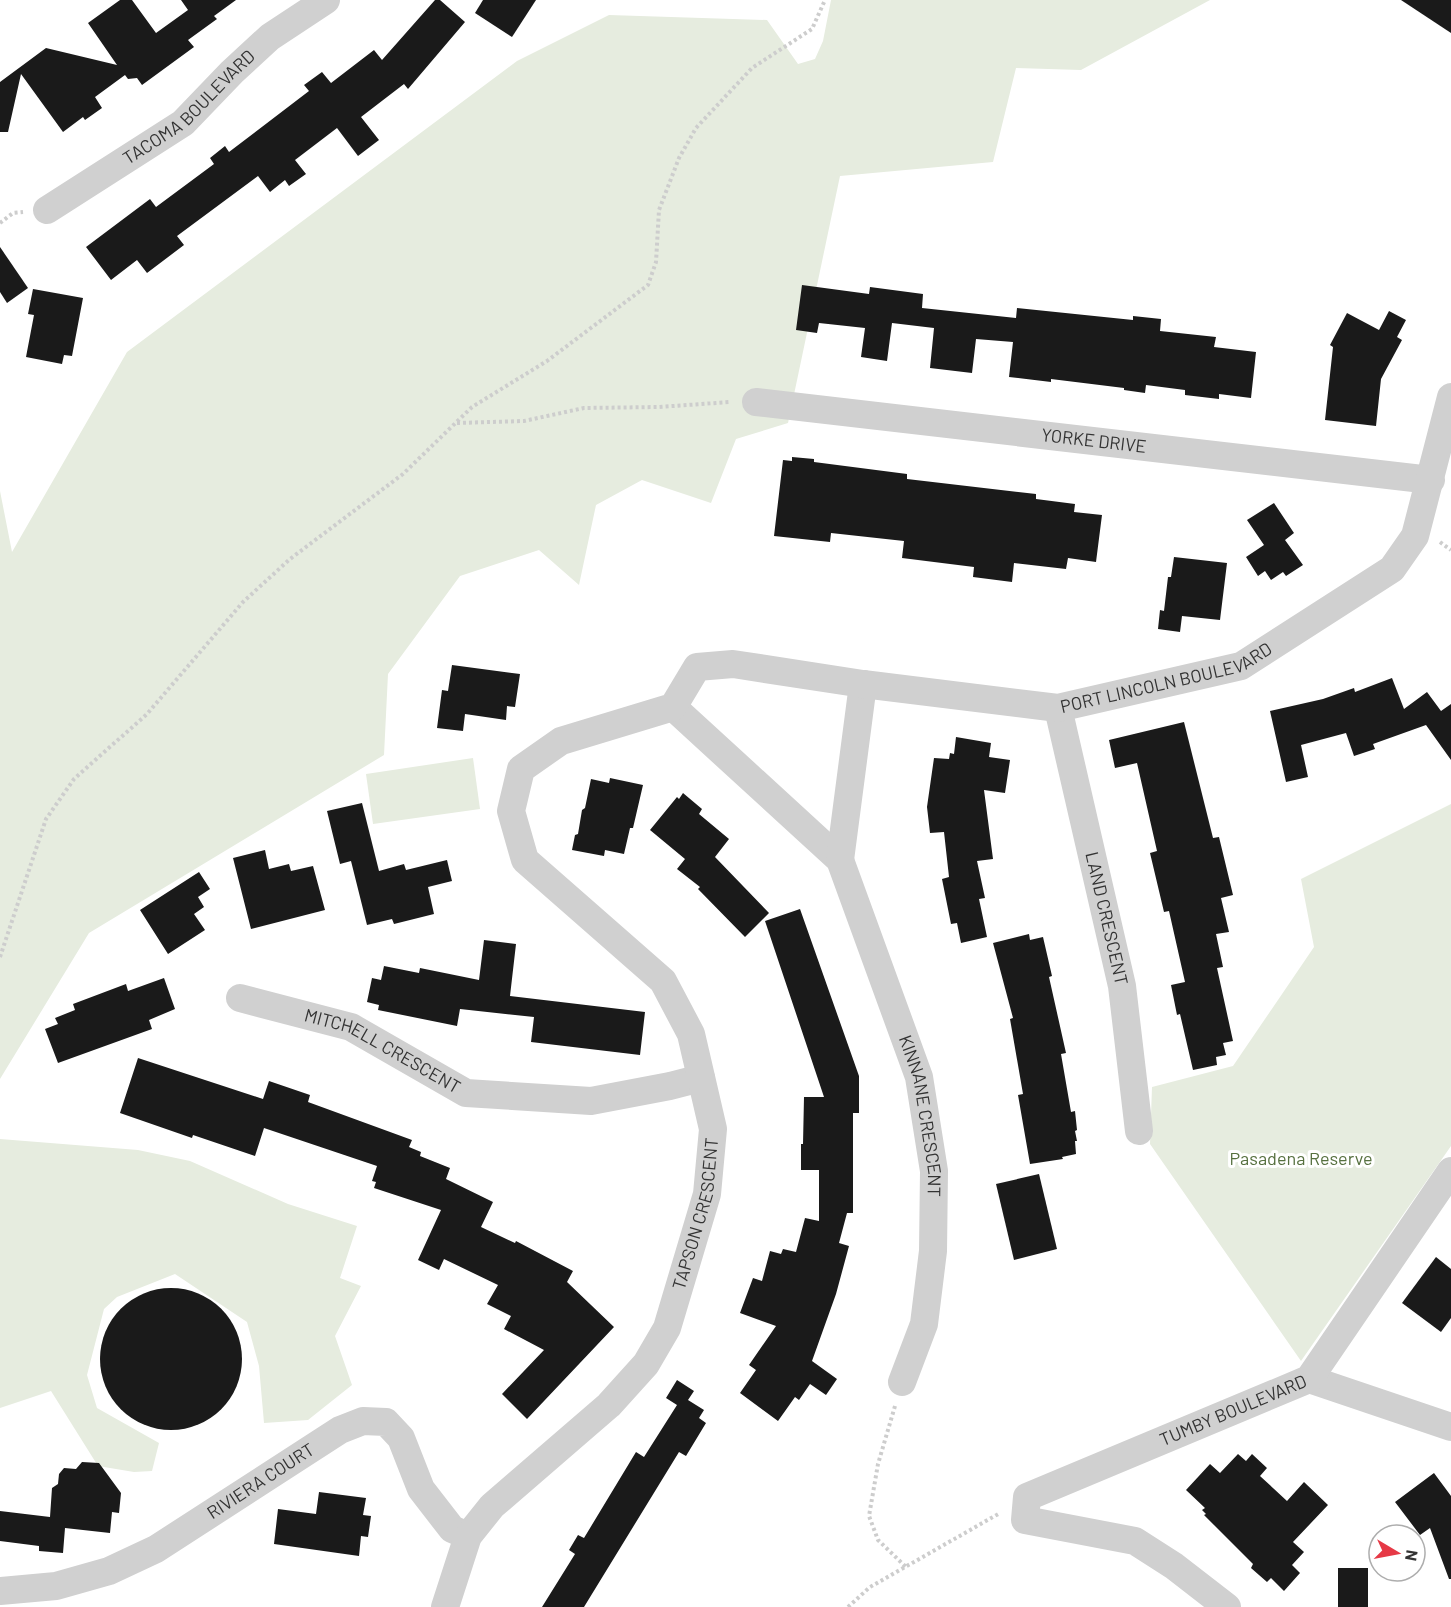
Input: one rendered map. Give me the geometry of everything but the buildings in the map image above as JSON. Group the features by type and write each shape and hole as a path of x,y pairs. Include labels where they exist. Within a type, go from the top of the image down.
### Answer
{"street":[{"name":"TACOMA BOULEVARD","path":"47,210 183,123 232,72 270,37 326,0"},
{"name":"PORT LINCOLN BOULEVARD","path":"673,707 697,667 733,664 863,684 1058,708 1241,666 1392,569 1415,536 1451,397"},
{"name":"YORKE DRIVE","path":"756,402 1431,480"},
{"name":"KINNANE CRESCENT","path":"840,860 863,684"},
{"name":"KINNANE CRESCENT","path":"673,707 840,860 920,1077 934,1171 933,1251 924,1324 902,1382"},
{"name":"TAPSON CRESCENT","path":"445,1607 468,1536 492,1506 609,1405 646,1364 667,1328 707,1194 713,1129 692,1034 663,981 525,860 511,811 521,769 561,741 673,707"},
{"name":"LAND CRESCENT","path":"1058,708 1122,986 1139,1131"},
{"name":"MITCHELL CRESCENT","path":"240,998 351,1027 466,1093 591,1101 701,1078"},
{"name":"TUMBY BOULEVARD","path":"1027,1497 1309,1379 1451,1171"},
{"path":"1309,1379 1451,1427"},
{"name":"RIVIERA COURT","path":"0,1591 56,1586 109,1571 137,1558 156,1549 340,1430 363,1421 386,1422 401,1438 421,1489 452,1528 468,1536"},
{"path":"1027,1497 1025,1520 1135,1540 1174,1566 1227,1607"}],"path":[{"path":"0,957 46,819 74,779 147,714 243,602 290,559 403,474 472,407 547,361 648,285 656,262 659,210 679,158 696,128 752,69 812,29 825,0"},
{"path":"456,423 524,421 584,408 756,402"},
{"path":"902,1382 878,1464 870,1516 878,1540 906,1567"},
{"path":"848,1607 870,1587 1027,1497"}],"green space":[{"path":"831,0 1210,0 1081,70 1016,68 993,162 840,176 788,423 736,439 711,503 642,480 596,505 579,585 539,550 460,576 388,674 384,755 89,933 0,1079 0,491 12,552 127,352 517,61 609,15 767,20 798,64 815,59 823,41"},
{"path":"473,758 480,809 373,824 366,774"},
{"name":"Pasadena Reserve","path":"1451,804 1451,1146 1301,1361 1150,1144 1152,1087 1233,1066 1314,947 1301,879"},
{"path":"0,1139 138,1150 190,1161 288,1204 357,1226 340,1278 361,1286 335,1336 352,1385 308,1420 264,1423 259,1366 247,1322 175,1274 117,1297 104,1309 87,1375 97,1408 159,1443 152,1471 134,1472 98,1466 51,1391 0,1408"}]}
